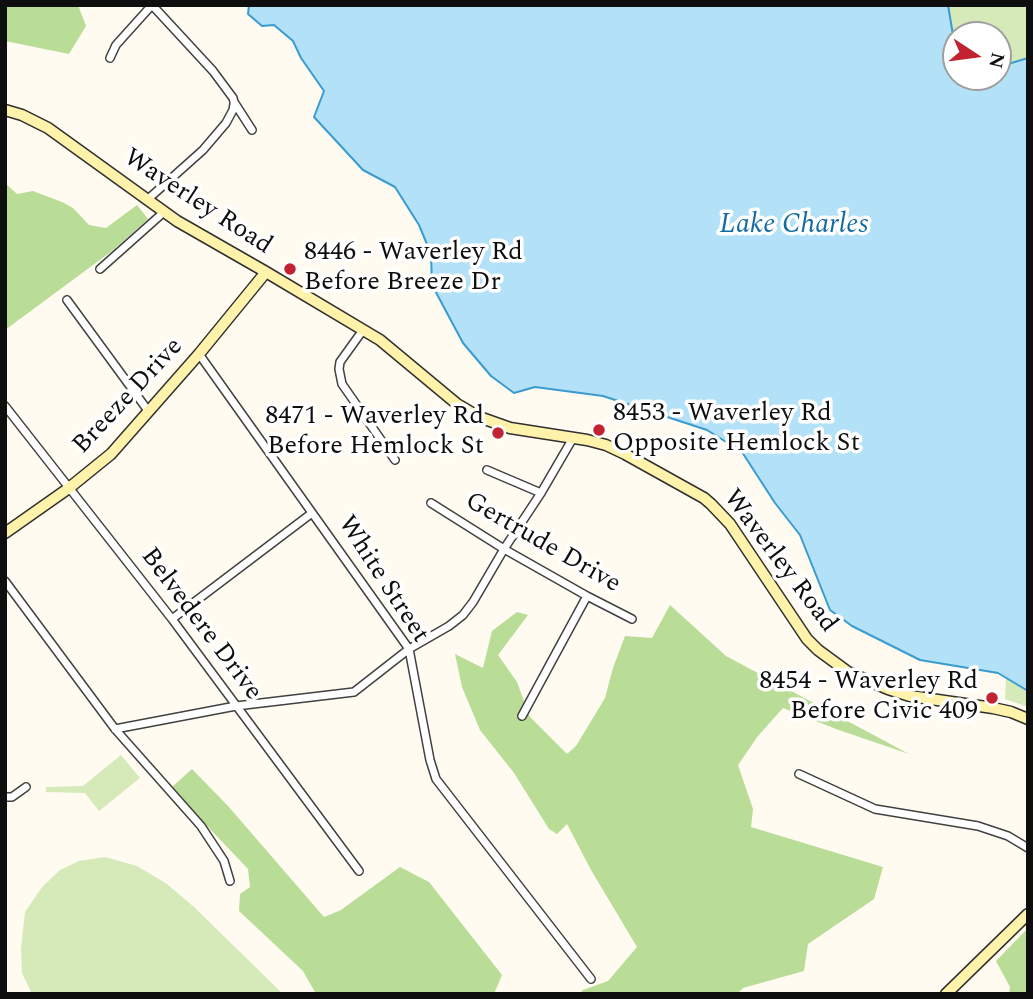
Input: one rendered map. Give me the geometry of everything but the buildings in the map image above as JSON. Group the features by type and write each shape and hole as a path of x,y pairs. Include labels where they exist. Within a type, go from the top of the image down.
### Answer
{"main road":[{"name":"Waverley Road","path":"5,110 35,121 62,137 177,221 380,340 457,404 479,417 510,428 597,442 693,491 711,503 730,524 807,639 848,672 910,696 993,708 1028,719"},
{"name":"Breeze Drive","path":"5,533 69,488 111,454 199,354 266,272"},
{"path":"946,994 1028,914"}],"street":[{"path":"110,58 116,44 152,5 213,71 252,130"},
{"path":"146,200 211,141 226,123 234,102"},
{"path":"100,269 164,212"},
{"path":"67,300 149,412"},
{"path":"363,330 340,362 342,384 395,460"},
{"name":"White Street","path":"199,354 409,649 436,779 591,979"},
{"name":"Belvedere Drive","path":"5,406 172,619 359,871"},
{"path":"116,729 236,706 354,692 409,649 463,615 573,438"},
{"path":"487,470 541,493"},
{"name":"Gertrude Drive","path":"430,503 504,549 632,620"},
{"path":"172,619 312,513"},
{"path":"5,581 116,729 201,826 224,861 230,881"},
{"path":"522,716 587,596"},
{"path":"799,774 874,809 978,826 1008,836 1028,848"},
{"path":"5,797 12,797 26,788"}],"green space":[{"path":"5,5 78,5 86,26 69,54 5,41"},
{"path":"948,5 1028,5 1028,58 1012,63 1012,21 951,21"},
{"path":"5,183 17,194 33,191 62,202 73,208 89,225 106,228 137,205 148,219 112,251 5,330"},
{"path":"670,605 726,656 909,754 783,708 758,736 738,765 753,809 751,827 883,867 874,899 808,944 804,971 743,988 737,994 579,994 608,981 637,947 567,824 557,834 549,829 514,773 480,730 462,687 455,654 483,668 492,631 517,612 528,615 498,655 517,682 530,717 567,754 576,746 605,698 625,636 652,638"},
{"path":"1006,678 1028,691 1028,707 1005,699"},
{"path":"121,755 140,778 99,811 85,793 46,792 46,787 83,786"},
{"path":"192,769 228,806 324,917 341,910 400,867 429,882 502,975 494,994 316,994 303,971 239,911 240,894 250,887 248,869 171,788"},
{"path":"105,857 137,866 167,884 283,994 32,994 22,973 21,949 25,912 42,887 60,870 79,861"},
{"path":"1028,928 1028,994 1009,994 1010,987 996,961"}],"water":[{"name":"Lake Charles","path":"249,5 948,5 951,21 942,21 942,91 1012,91 1012,63 1028,58 1028,691 998,673 920,660 852,626 830,610 800,535 775,503 742,452 707,430 603,396 535,387 514,393 491,376 463,343 432,285 431,254 419,225 395,187 363,170 314,117 324,91 301,58 293,41 274,25 262,26 248,14"}],"place":[{"name":"8446 - Waverley Rd Before Breeze Dr","path":"290,269"},
{"name":"8453 - Waverley Rd Opposite Hemlock St","path":"599,430"},
{"name":"8471 - Waverley Rd Before Hemlock St","path":"498,433"},
{"name":"8454 - Waverley Rd Before Civic 409","path":"992,698"}]}
